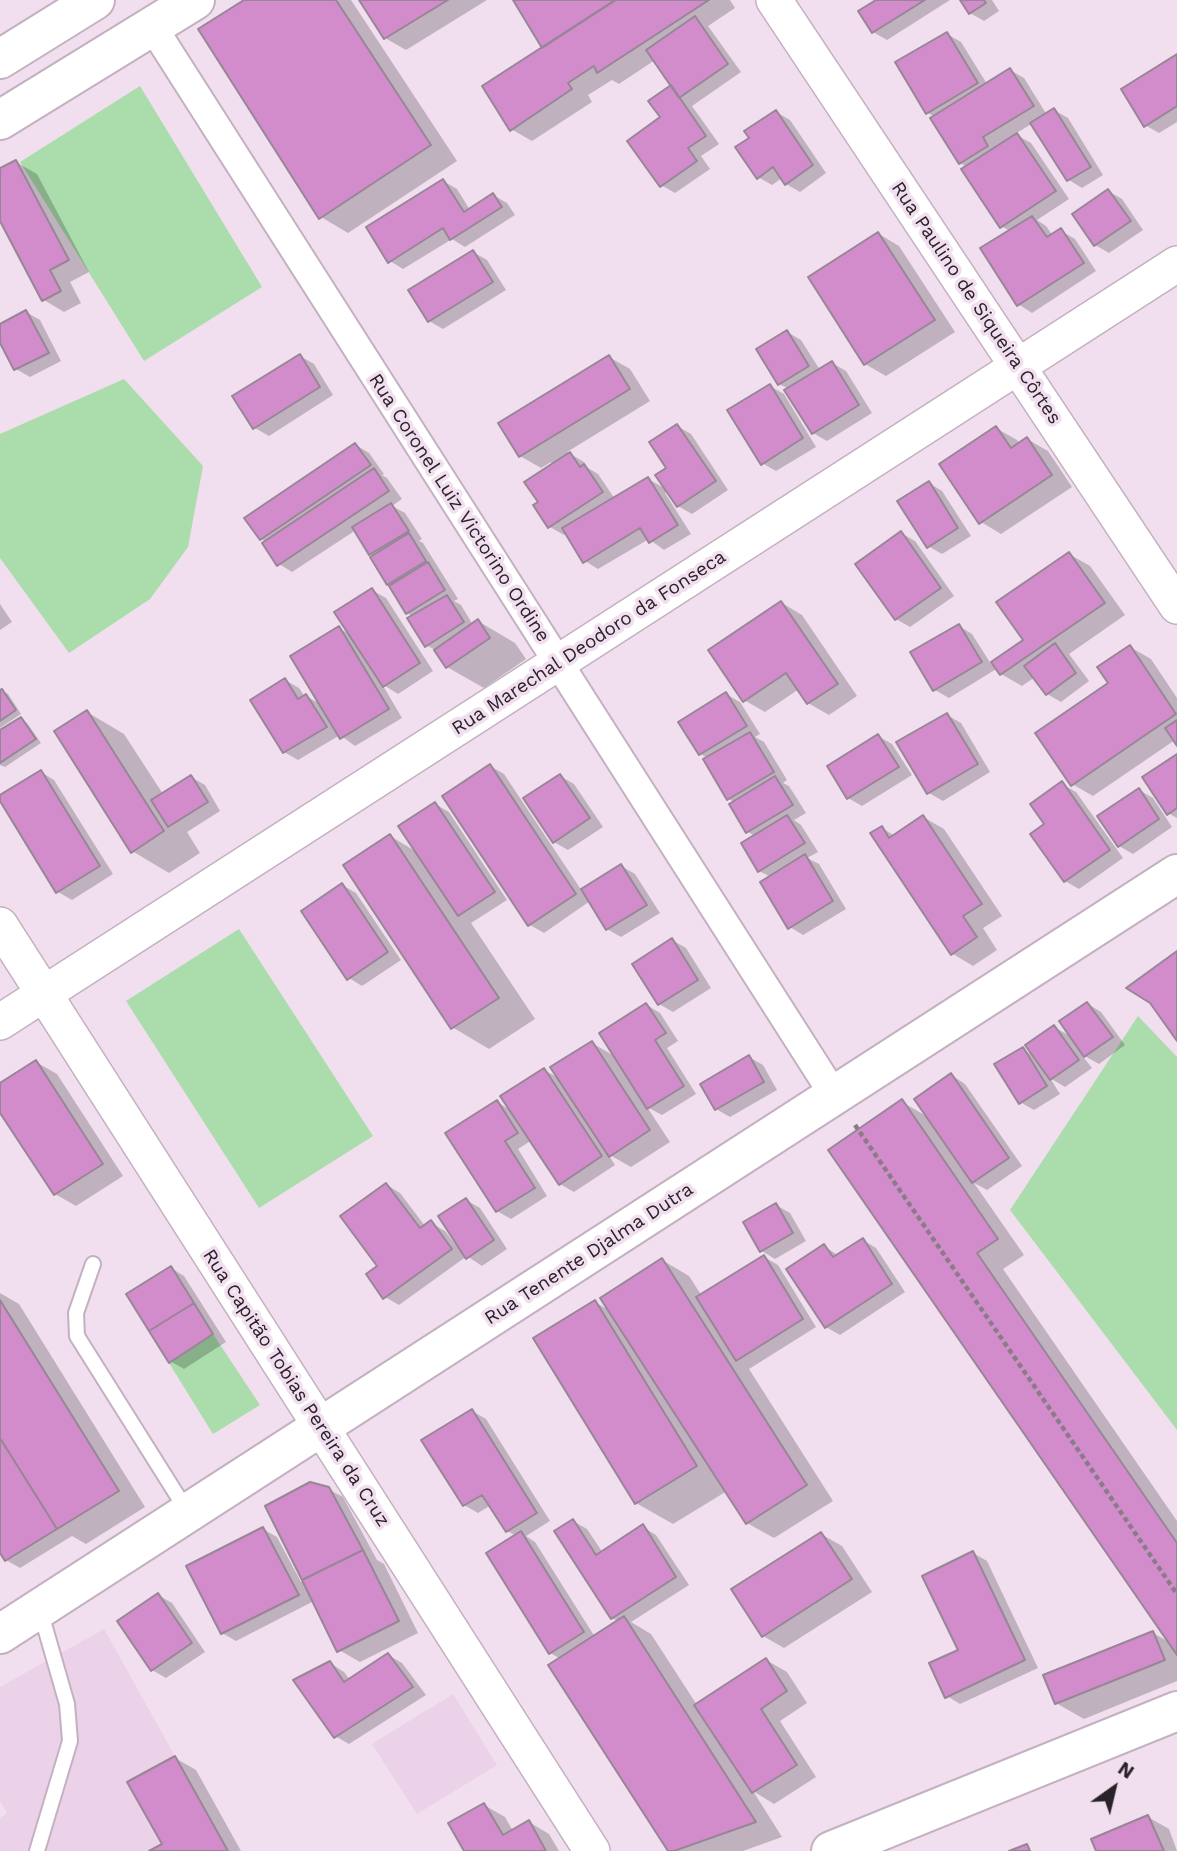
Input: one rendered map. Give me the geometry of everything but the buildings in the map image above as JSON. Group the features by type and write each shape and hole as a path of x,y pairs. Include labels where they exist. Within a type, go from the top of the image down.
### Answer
{"main road":[{"path":"0,58 95,0"},
{"path":"0,120 195,0"},
{"name":"Rua Tenente Djalma Dutra","path":"0,1634 1177,874"},
{"path":"831,1851 880,1841 1177,1711"}],"street":[{"name":"Rua Paulino de Siqueira Côrtes","path":"774,0 1177,606"},
{"name":"Rua Coronel Luiz Victorino Ordine","path":"152,26 834,1095"},
{"name":"Rua Marechal Deodoro da Fonseca","path":"0,1022 1177,264"},
{"name":"Rua Capitão Tobias Pereira da Cruz","path":"0,925 592,1851"}],"lane":[{"path":"93,1264 76,1313 77,1335 188,1513"},
{"path":"37,1851 70,1741 67,1704 39,1608"}],"path":[{"path":"834,1095 1177,1594"}],"shaded area":[{"path":"104,1629 228,1851 0,1851 0,1818 7,1813 0,1801 0,1687"},
{"path":"453,1694 497,1765 417,1814 372,1744"}],"green space":[{"path":"140,86 262,287 144,361 20,162"},
{"path":"124,379 203,466 188,547 150,599 69,653 0,558 0,434"},
{"path":"239,929 373,1136 259,1208 126,1001"},
{"path":"1138,1016 1177,1057 1177,1430 1010,1210"},
{"path":"213,1334 260,1405 213,1434 169,1363"}]}
